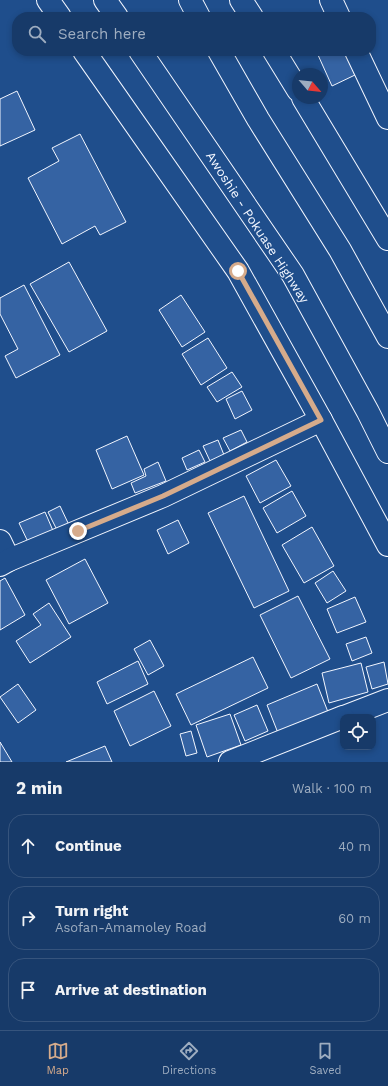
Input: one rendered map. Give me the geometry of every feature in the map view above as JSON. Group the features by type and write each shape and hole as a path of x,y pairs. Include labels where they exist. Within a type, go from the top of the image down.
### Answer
{"street":[{"path":"48,0 56,12"},
{"path":"105,0 113,12"},
{"path":"190,0 196,12"},
{"path":"241,0 249,12"},
{"path":"331,0 337,12"},
{"path":"88,56 238,271 321,420 388,545"},
{"name":"Awoshie - Pokuase Highway","path":"143,56 293,275 368,412 388,452"},
{"path":"222,56 258,119 340,250 388,337"},
{"path":"277,56 292,80"},
{"path":"358,56 388,118"},
{"path":"307,104 388,239"},
{"path":"3,556 163,496 321,420"},
{"path":"351,714 388,700"},
{"path":"230,762 340,718"}],"building":[{"path":"318,56 346,56 355,75 332,86 328,77 328,68 324,68"},
{"path":"17,91 35,130 0,146 0,99"},
{"path":"80,134 126,222 100,235 95,226 62,244 28,178 59,161 52,148"},
{"path":"69,262 107,331 69,352 30,284"},
{"path":"24,285 60,355 16,378 5,356 18,349 0,314 0,298"},
{"path":"181,295 205,332 182,347 159,310"},
{"path":"208,338 227,368 201,385 182,354"},
{"path":"232,372 242,387 217,402 207,387"},
{"path":"242,391 252,410 235,419 226,399"},
{"path":"241,430 247,442 230,451 223,438"},
{"path":"127,436 144,475 112,489 96,450"},
{"path":"218,440 224,455 210,461 203,446"},
{"path":"199,450 205,462 187,470 182,458"},
{"path":"276,460 291,486 260,503 246,476"},
{"path":"158,462 166,481 135,493 131,483 146,476 144,469"},
{"path":"292,491 306,516 277,533 263,508"},
{"path":"244,496 289,591 254,608 208,513"},
{"path":"60,506 69,525 57,530 48,512"},
{"path":"45,512 54,533 29,544 19,523"},
{"path":"178,520 189,543 168,554 157,530"},
{"path":"312,527 334,566 304,583 282,545"},
{"path":"85,559 108,603 69,624 46,580"},
{"path":"333,571 346,591 327,603 315,583"},
{"path":"5,578 25,615 0,630 0,581"},
{"path":"298,596 330,659 291,678 260,615"},
{"path":"355,597 366,622 337,633 327,609"},
{"path":"49,603 71,637 30,663 16,641 41,625 33,614"},
{"path":"366,637 372,653 352,661 346,644"},
{"path":"150,640 164,666 148,675 134,649"},
{"path":"253,657 268,688 191,725 176,694"},
{"path":"138,661 148,684 107,704 97,682"},
{"path":"384,662 388,684 372,689 366,667"},
{"path":"361,663 368,692 329,703 322,673"},
{"path":"18,684 36,710 18,723 0,697"},
{"path":"317,684 328,712 278,733 267,705"},
{"path":"154,691 171,726 130,746 114,711"},
{"path":"257,705 268,731 245,741 234,715"},
{"path":"230,714 241,745 207,757 196,725"},
{"path":"191,731 197,753 186,756 180,734"},
{"path":"0,742 12,762 0,762"},
{"path":"105,746 112,762 66,762"}],"route":[{"path":"78,531 163,496 321,420 238,271"}]}
